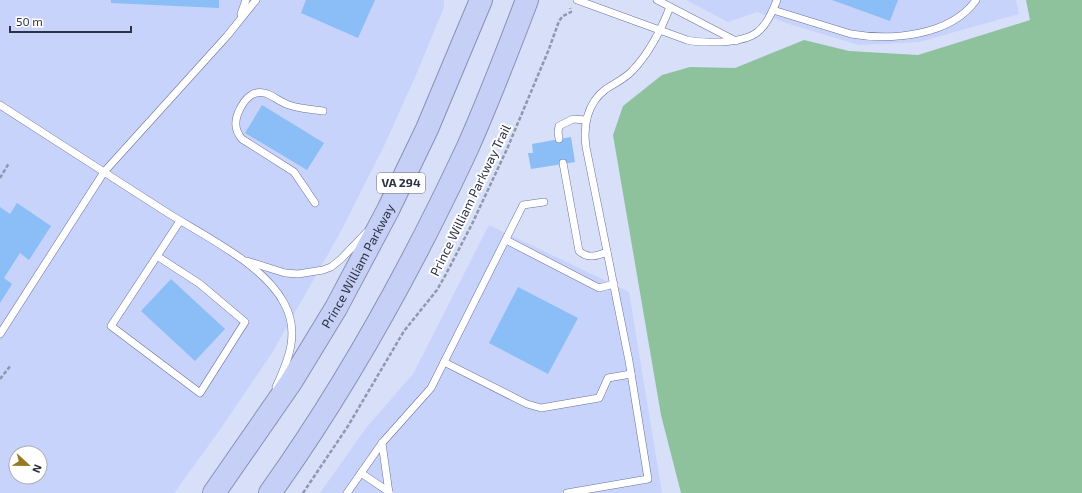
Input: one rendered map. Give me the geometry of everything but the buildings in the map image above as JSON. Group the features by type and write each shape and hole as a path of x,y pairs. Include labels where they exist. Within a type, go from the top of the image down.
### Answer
{"highway":[{"name":"Prince William Parkway","path":"214,493 290,382 336,308 388,210 427,129 480,0"},
{"name":"VA 294","path":"270,493 332,400 367,341 429,228 470,141 502,66 527,0"}],"lane":[{"path":"239,20 246,0"},
{"path":"0,334 104,172 227,36 256,0"},
{"path":"577,0 695,42 736,41 747,38 760,30 766,24 777,0"},
{"path":"657,0 736,41"},
{"path":"773,10 860,36 895,36 914,34 936,28 958,18 970,8 976,0"},
{"path":"567,493 648,479 631,374 585,139 586,120 595,100 604,90 632,72 642,60 660,30 670,7"},
{"path":"314,203 294,172 242,139 237,132 236,125 237,117 242,105 247,98 255,93 264,92 289,105 322,110"},
{"path":"0,105 243,260 273,287 284,303 292,328 290,354 274,391"},
{"path":"559,139 559,126 573,119 586,120"},
{"path":"564,164 579,251 584,255 590,256 598,256 607,252"},
{"path":"347,493 382,443 431,388 523,205 544,202"},
{"path":"243,260 285,273 298,274 323,270 342,259 388,210"},
{"path":"157,256 200,284 245,322 200,393 111,326 157,256 180,221"},
{"path":"506,240 599,288 614,284"},
{"path":"444,362 528,404 541,408 599,398 608,378 631,374"},
{"path":"255,434 271,398"},
{"path":"382,443 389,493"},
{"path":"361,473 389,493"}],"path":[{"name":"Prince William Parkway Trail","path":"303,493 348,426 404,331 437,290 445,276 478,212 507,149 559,21 563,16 570,12 570,9"},
{"path":"0,178 9,163"},
{"path":"0,379 11,365"}],"shaded area":[{"path":"0,0 444,0 444,7 419,68 385,144 341,231 272,353 219,431 174,493 0,493"},
{"path":"686,0 1016,0 1019,14 919,42 859,45 792,25 757,12 728,22"},
{"path":"489,225 629,292 662,493 320,493 366,428 413,374"}],"green space":[{"path":"1026,0 1082,0 1082,493 681,493 661,415 613,135 623,106 662,75 690,67 735,68 804,40 849,51 918,55 1030,20"}]}
